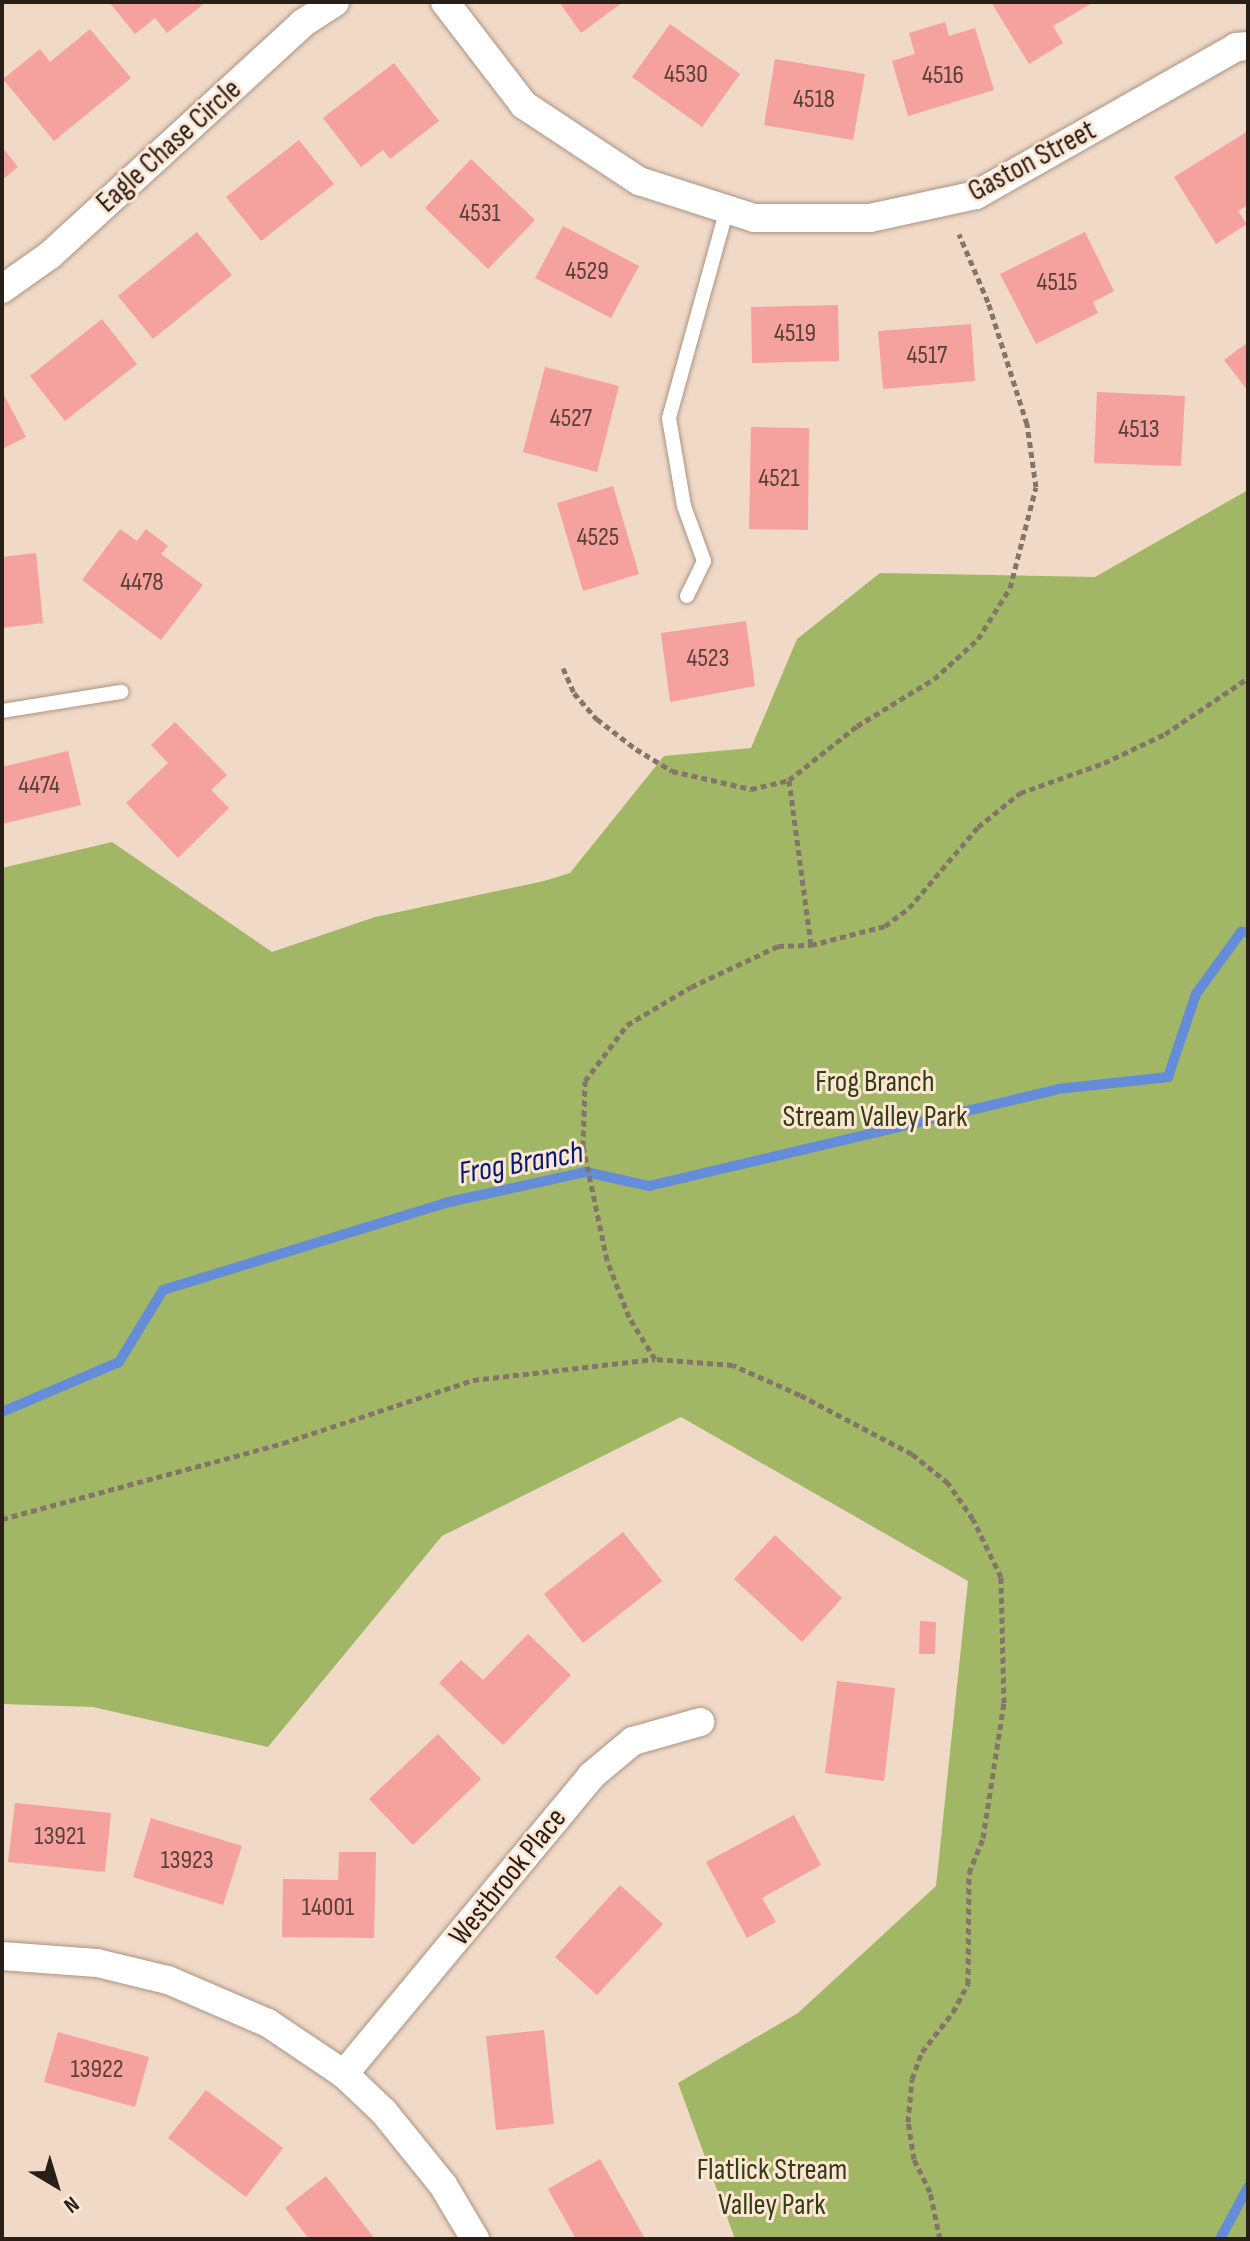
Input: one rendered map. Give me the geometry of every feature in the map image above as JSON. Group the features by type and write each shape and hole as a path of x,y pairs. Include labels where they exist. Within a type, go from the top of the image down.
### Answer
{"street":[{"name":"Eagle Chase Circle","path":"2,289 50,255 303,23 335,2"},
{"name":"Gaston Street","path":"445,2 524,105 639,181 754,218 870,218 976,195 1236,47 1248,46"},
{"name":"Westbrook Place","path":"344,2074 591,1776 633,1741 700,1722"},
{"path":"2,1956 85,1961 168,1980 268,2023 344,2074 413,2145 443,2185 475,2239"}],"lane":[{"path":"687,596 704,561 684,506 669,418 727,209"},
{"path":"2,711 121,692"}],"path":[{"path":"563,668 574,693 597,719 672,771 751,789 789,780 857,726 934,679 978,639 1010,588 1036,487 1027,424 988,302 959,234"},
{"path":"655,1359 629,1317 607,1260 583,1146 585,1081 627,1025 691,987 778,946 811,945 885,926 924,892 978,827 1020,793 1104,763 1165,734 1248,678"},
{"path":"789,780 811,945"},
{"path":"2,1519 283,1443 473,1380 655,1359 733,1365 800,1395 912,1454 948,1483 973,1519 1001,1577 1004,1703 983,1838 969,1873 968,1984 953,2012 922,2052 912,2079 908,2122 914,2159 930,2192 940,2239"}],"green space":[{"name":"Frog Branch Stream Valley Park","path":"1248,490 1248,2239 735,2239 678,2083 798,2013 936,1886 968,1581 681,1417 442,1536 268,1747 93,1707 2,1704 2,868 112,842 272,952 375,917 544,881 570,873 664,756 751,748 797,639 880,573 1095,577"}],"building":[{"path":"109,2 206,2 167,33 155,18 135,34"},
{"path":"559,2 623,2 581,33"},
{"path":"991,2 1094,2 1053,26 1063,43 1029,64"},
{"path":"945,22 949,36 975,28 994,90 908,116 892,61 915,54 909,33"},
{"path":"670,24 740,74 702,127 632,77"},
{"path":"90,29 131,78 54,141 3,79 40,49 50,62"},
{"path":"775,59 865,74 853,140 764,125"},
{"path":"394,63 439,121 390,159 383,150 361,167 323,118"},
{"path":"1248,131 1248,205 1238,211 1247,224 1216,244 1174,177"},
{"path":"299,140 334,184 261,241 226,197"},
{"path":"2,147 18,167 2,180"},
{"path":"471,159 535,220 488,269 425,208"},
{"path":"563,226 639,266 611,318 535,278"},
{"path":"197,232 232,275 153,339 118,296"},
{"path":"1085,232 1114,291 1093,302 1098,313 1036,344 1000,274"},
{"path":"838,305 839,361 752,363 751,307"},
{"path":"102,319 137,364 65,421 30,376"},
{"path":"971,324 975,381 883,389 878,331"},
{"path":"1248,342 1248,391 1224,360"},
{"path":"545,367 619,386 597,472 523,452"},
{"path":"2,391 26,437 2,449"},
{"path":"1097,392 1185,396 1181,466 1094,463"},
{"path":"751,427 809,428 808,530 749,529"},
{"path":"613,486 639,574 583,591 557,503"},
{"path":"120,529 137,541 146,529 168,546 161,554 203,585 161,640 82,580"},
{"path":"36,553 43,623 2,628 2,557"},
{"path":"746,621 755,686 670,702 661,633"},
{"path":"175,722 227,775 211,790 229,808 178,858 126,803 168,763 151,745"},
{"path":"68,751 81,805 2,824 2,767"},
{"path":"623,1532 662,1581 583,1643 544,1594"},
{"path":"775,1535 842,1598 802,1642 734,1579"},
{"path":"920,1621 936,1622 935,1654 919,1654"},
{"path":"528,1634 571,1675 503,1745 439,1683 461,1660 483,1680"},
{"path":"837,1681 895,1688 884,1781 825,1773"},
{"path":"438,1734 481,1779 413,1845 369,1799"},
{"path":"15,1803 111,1813 105,1872 8,1862"},
{"path":"794,1815 821,1865 762,1898 776,1922 747,1938 706,1862"},
{"path":"151,1818 242,1846 223,1905 133,1877"},
{"path":"339,1852 376,1852 374,1938 282,1937 283,1879 338,1880"},
{"path":"620,1885 663,1924 597,1995 555,1957"},
{"path":"544,2030 554,2124 496,2130 486,2036"},
{"path":"58,2032 149,2057 135,2107 44,2082"},
{"path":"206,2090 283,2148 246,2197 168,2138"},
{"path":"600,2159 645,2239 576,2239 548,2189"},
{"path":"326,2176 375,2239 309,2239 285,2208"}],"waterway":[{"name":"Frog Branch","path":"2,1412 119,1362 163,1290 449,1202 586,1172 649,1186 1058,1089 1168,1077 1196,994 1241,932 1248,932"},
{"path":"1220,2239 1248,2187"}],"park label":[{"name":"Flatlick Stream Valley Park","path":"772,2187"}]}
